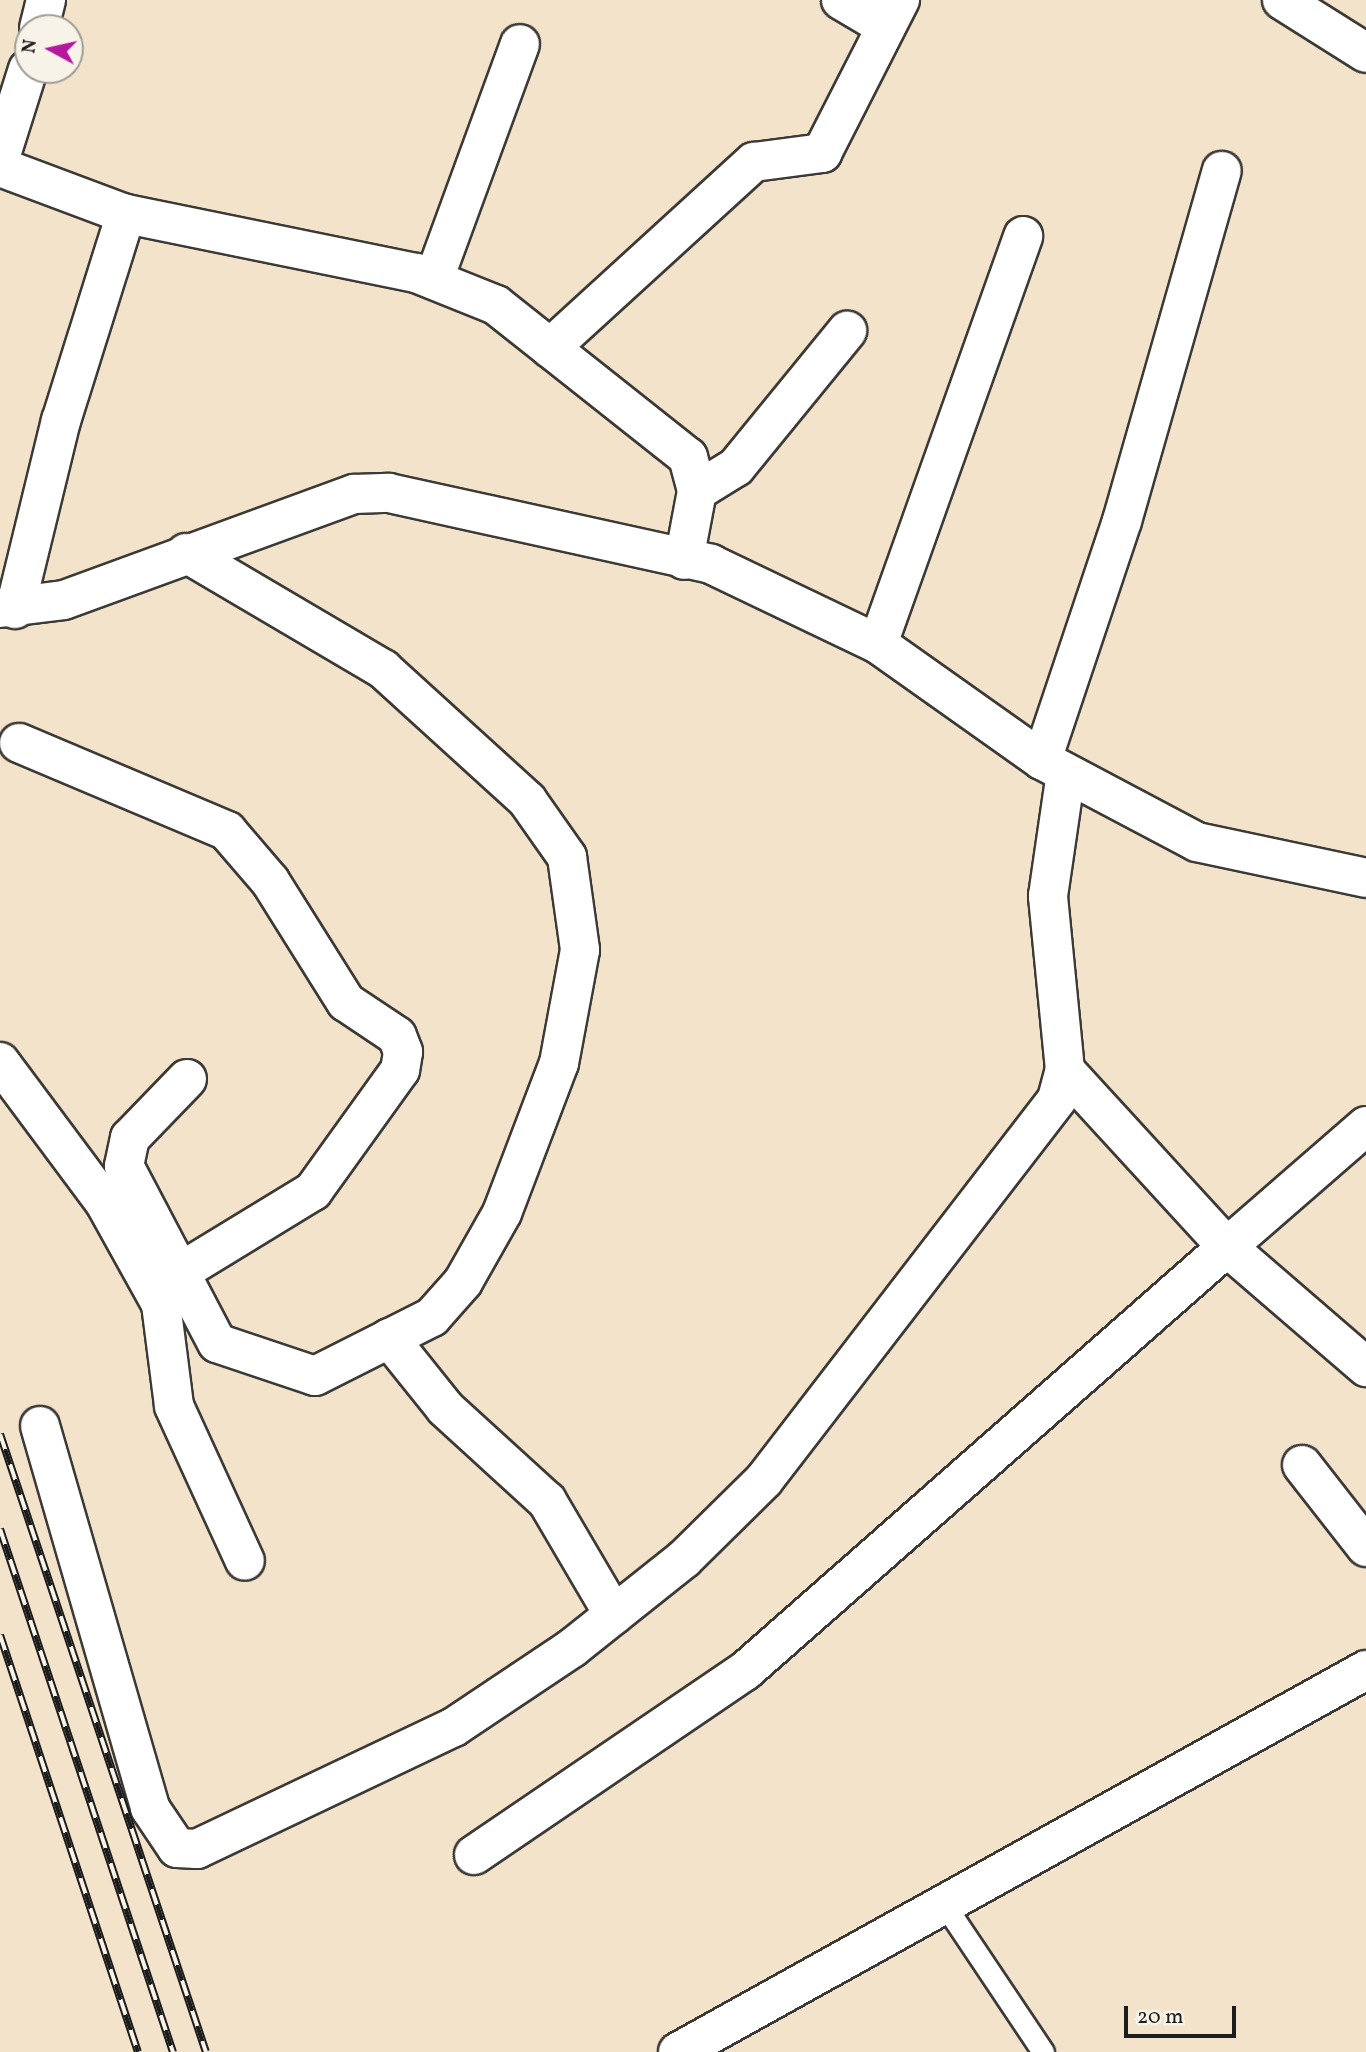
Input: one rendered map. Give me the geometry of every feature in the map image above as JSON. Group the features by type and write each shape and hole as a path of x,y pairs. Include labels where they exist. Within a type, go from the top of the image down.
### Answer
{"street":[{"path":"550,348 754,162 822,153 893,13 841,0"},
{"path":"1282,0 1366,53"},
{"path":"434,279 520,44"},
{"path":"0,158 23,84"},
{"path":"0,167 126,214 434,279 496,305 688,457 697,491 684,560"},
{"path":"40,1426 150,1808 177,1848 197,1849 454,1727 614,1615 684,1559 764,1480 1057,1099 1065,1070 1048,896 1054,767 1222,171"},
{"path":"126,214 61,421 8,609 64,600 186,553 354,494 389,493 711,564 878,644 1054,767 1197,842 1366,878"},
{"path":"878,644 1024,236"},
{"path":"697,491 736,467 847,331"},
{"path":"186,553 383,669 527,800 567,857 580,950 559,1063 502,1213 463,1282 432,1317 315,1376 239,1354 204,1327 124,1166 125,1151 187,1080"},
{"path":"19,743 227,831 270,881 346,1002 397,1036 403,1052 400,1070 313,1191 177,1274"},
{"path":"0,1062 106,1203 161,1304 174,1406 245,1561"},
{"path":"1065,1070 1227,1247 1366,1367"},
{"path":"474,1855 745,1671 1366,1126"},
{"path":"389,1338 445,1408 547,1501 614,1615"},
{"path":"1303,1465 1366,1547"},
{"path":"678,2052 1366,1670"}],"lane":[{"path":"944,1905 1043,2052"}],"railway":[{"path":"0,1434 206,2052"},
{"path":"0,1529 173,2052"},
{"path":"0,1635 138,2052"}]}
